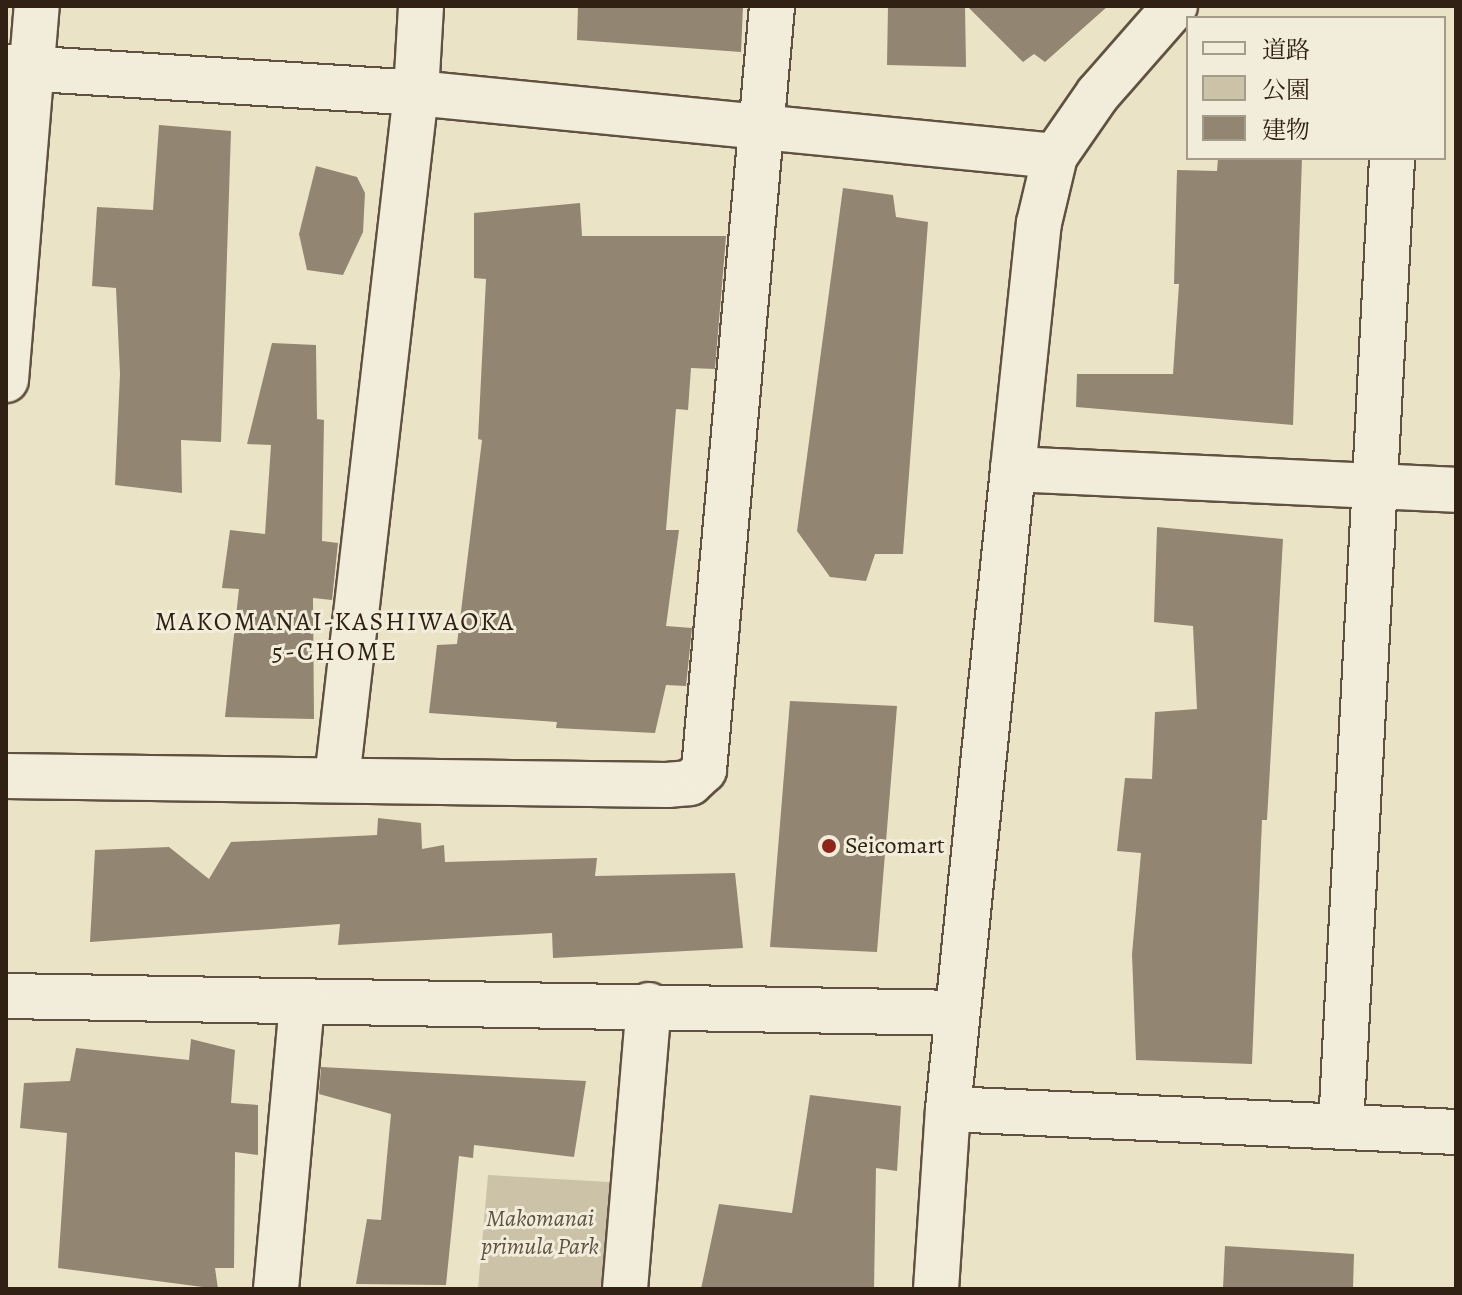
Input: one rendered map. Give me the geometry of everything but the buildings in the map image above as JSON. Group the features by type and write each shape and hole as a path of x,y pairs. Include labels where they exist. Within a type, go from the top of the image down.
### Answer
{"street":[{"path":"6,380 19,68 37,6"},
{"path":"337,779 416,93 421,6"},
{"path":"6,776 667,785 690,783 704,770 772,6"},
{"path":"936,1289 957,1013 1039,223 1055,156 1098,94 1175,6"},
{"path":"19,68 416,93 762,131 1055,156"},
{"path":"1341,1126 1372,486 1392,160"},
{"path":"1013,469 1456,490"},
{"path":"6,996 302,1003 649,1005 957,1013"},
{"path":"276,1289 302,1003"},
{"path":"625,1289 649,1005"},
{"path":"948,1109 1456,1132"}],"green space":[{"name":"Makomanai primula Park","path":"488,1175 626,1183 620,1289 478,1289"}],"place":[{"name":"Seicomart","path":"829,846"}],"district":[{"name":"MAKOMANAI-KASHIWAOKA 5-CHOME","path":"335,637"}]}
